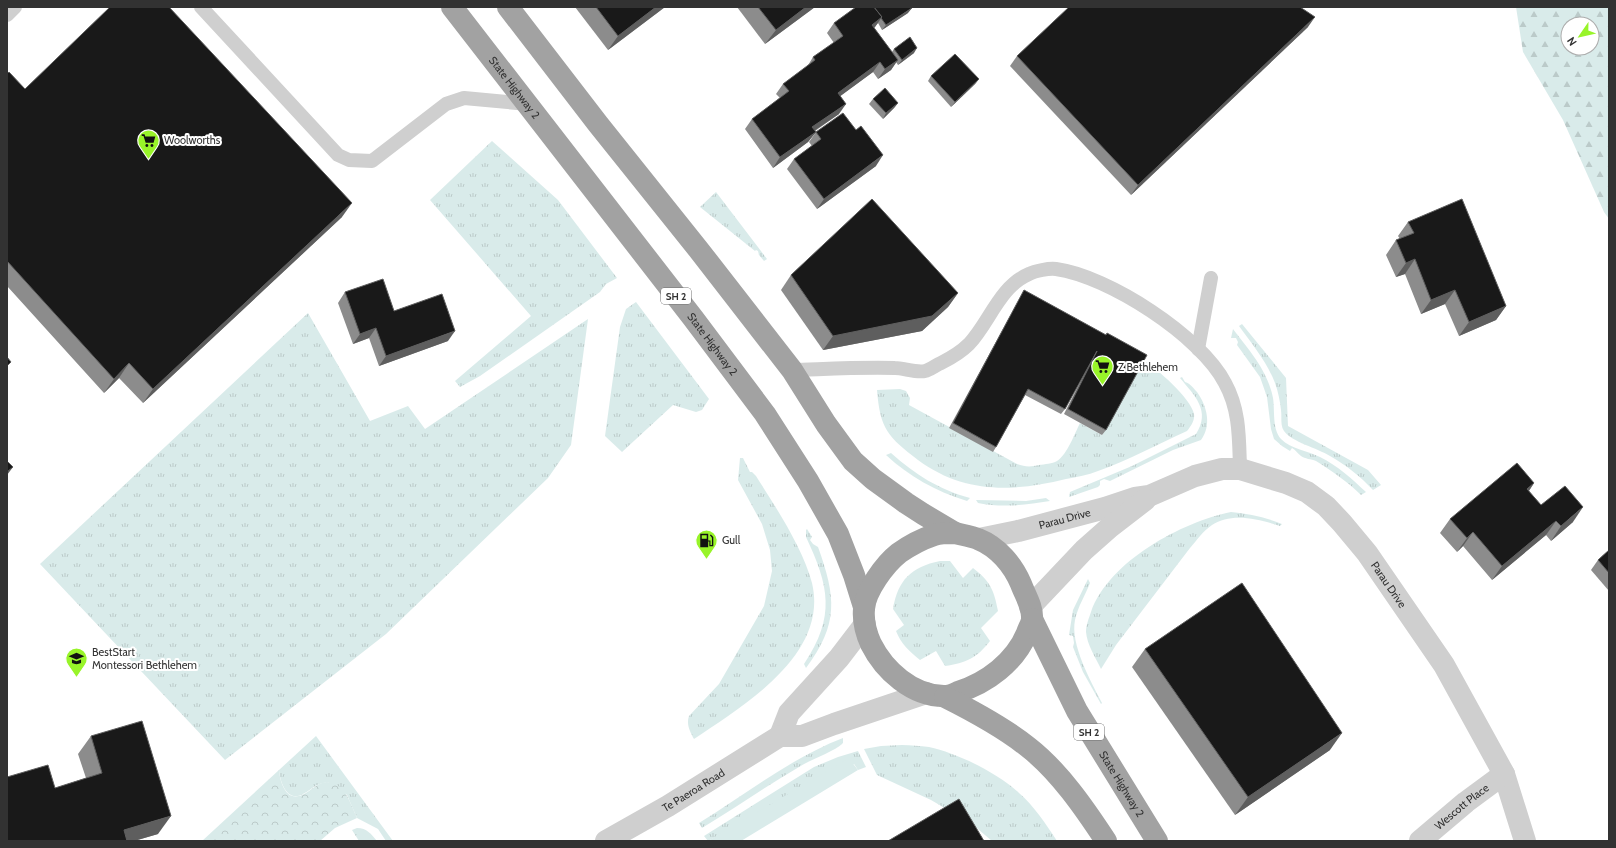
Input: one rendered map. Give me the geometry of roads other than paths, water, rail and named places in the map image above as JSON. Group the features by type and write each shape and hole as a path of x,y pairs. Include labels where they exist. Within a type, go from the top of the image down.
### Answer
{"highway":[{"name":"State Highway 2","path":"452,7 693,318 765,414 808,481 838,534 854,574 864,615"},
{"name":"SH 2","path":"508,7 598,124 703,255 792,370 826,424 853,460 873,479 917,510 955,532 979,539 1000,553 1018,577 1031,613"},
{"path":"864,615 871,586 885,568 899,554 916,543 935,535 955,532"},
{"name":"State Highway 2","path":"1031,613 1077,711 1158,841"},
{"path":"935,695 970,689 990,677 1008,662 1023,643 1031,613"},
{"name":"SH 2","path":"864,615 869,639 876,654 886,667 897,677 976,713 1029,748 1058,777 1080,803 1106,841"}],"street":[{"name":"Parau Drive","path":"979,539 1018,531 1105,508 1135,498 1149,496 1208,472 1240,469 1286,483 1307,492 1326,506 1342,522 1367,553 1444,665 1504,774 1525,841"},
{"name":"Parau Drive","path":"1031,613 1084,550 1110,527 1139,506 1149,496"},
{"path":"864,615 839,658 789,713 780,736 802,736 834,724 935,695"},
{"name":"Te Paeroa Road","path":"606,841 668,806 780,736"},
{"name":"Wescott Place","path":"1420,841 1466,802 1504,774"}],"lane":[{"path":"7,14 15,7"},
{"path":"200,7 338,155 349,160 372,161 446,104 464,98 528,104"},
{"path":"792,370 897,368 925,372 952,358 969,345 1012,284 1029,274 1054,268 1087,277 1121,294 1179,331 1216,368 1231,394 1236,407 1239,424 1240,469"},
{"path":"1198,349 1211,278"}],"place":[{"name":"Woolworths","path":"148,160"},
{"name":"Z Bethlehem","path":"1103,386"},
{"name":"Gull","path":"707,560"},
{"name":"BestStart Montessori Bethlehem","path":"77,678"}]}
